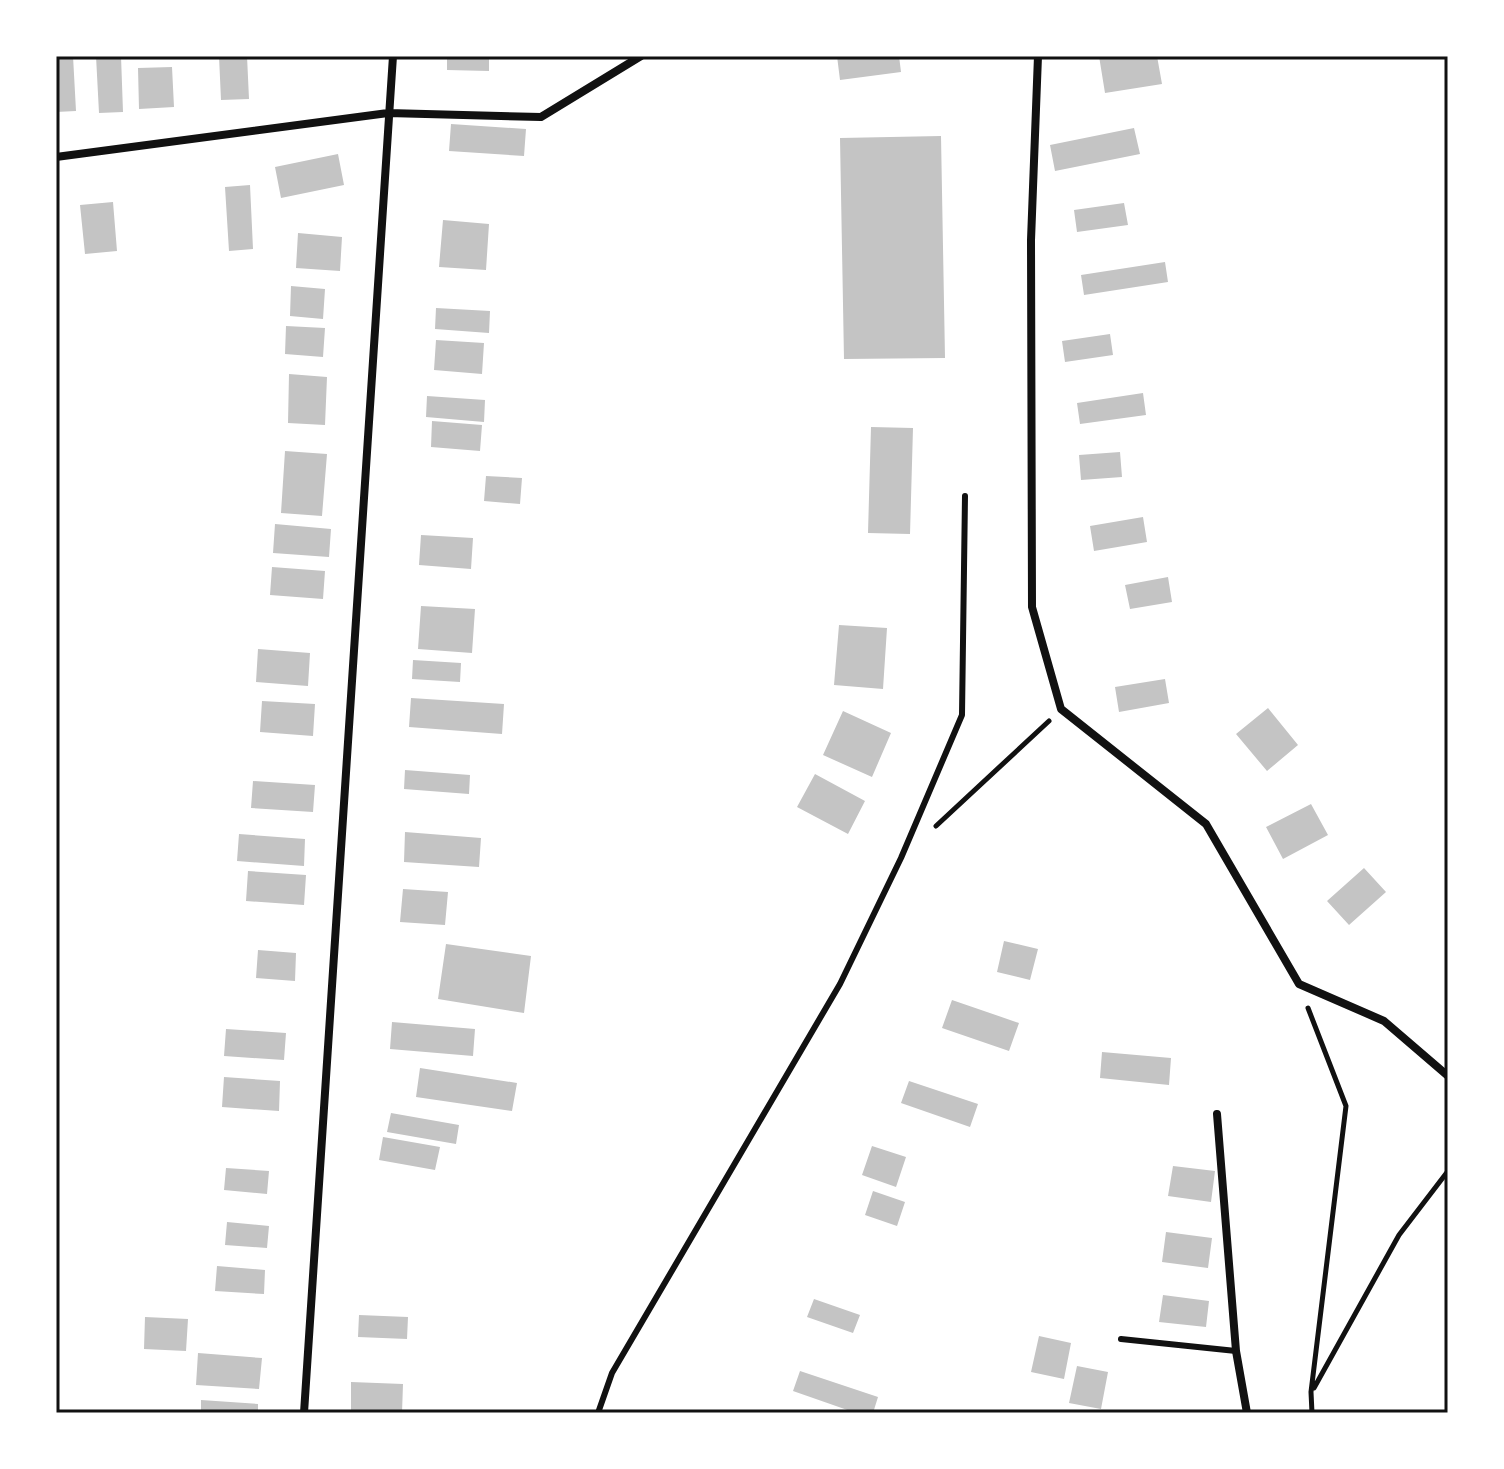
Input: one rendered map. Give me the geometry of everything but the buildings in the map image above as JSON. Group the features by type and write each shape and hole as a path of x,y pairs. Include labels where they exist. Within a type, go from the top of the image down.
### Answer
{"street":[{"path":"304,1413 393,56"},
{"path":"56,157 388,113 541,117 641,56"},
{"path":"1038,56 1031,240 1032,607 1061,709 1206,824 1299,984 1384,1021 1448,1076"},
{"path":"1217,1114 1236,1351 1247,1413"}],"lane":[{"path":"598,1413 612,1373 840,984 901,858 962,715 965,496"},
{"path":"1121,1339 1236,1351"}],"path":[{"path":"936,826 1061,709"},
{"path":"1299,984 1346,1106 1311,1392 1312,1413"},
{"path":"1311,1392 1399,1235 1448,1171"}]}
